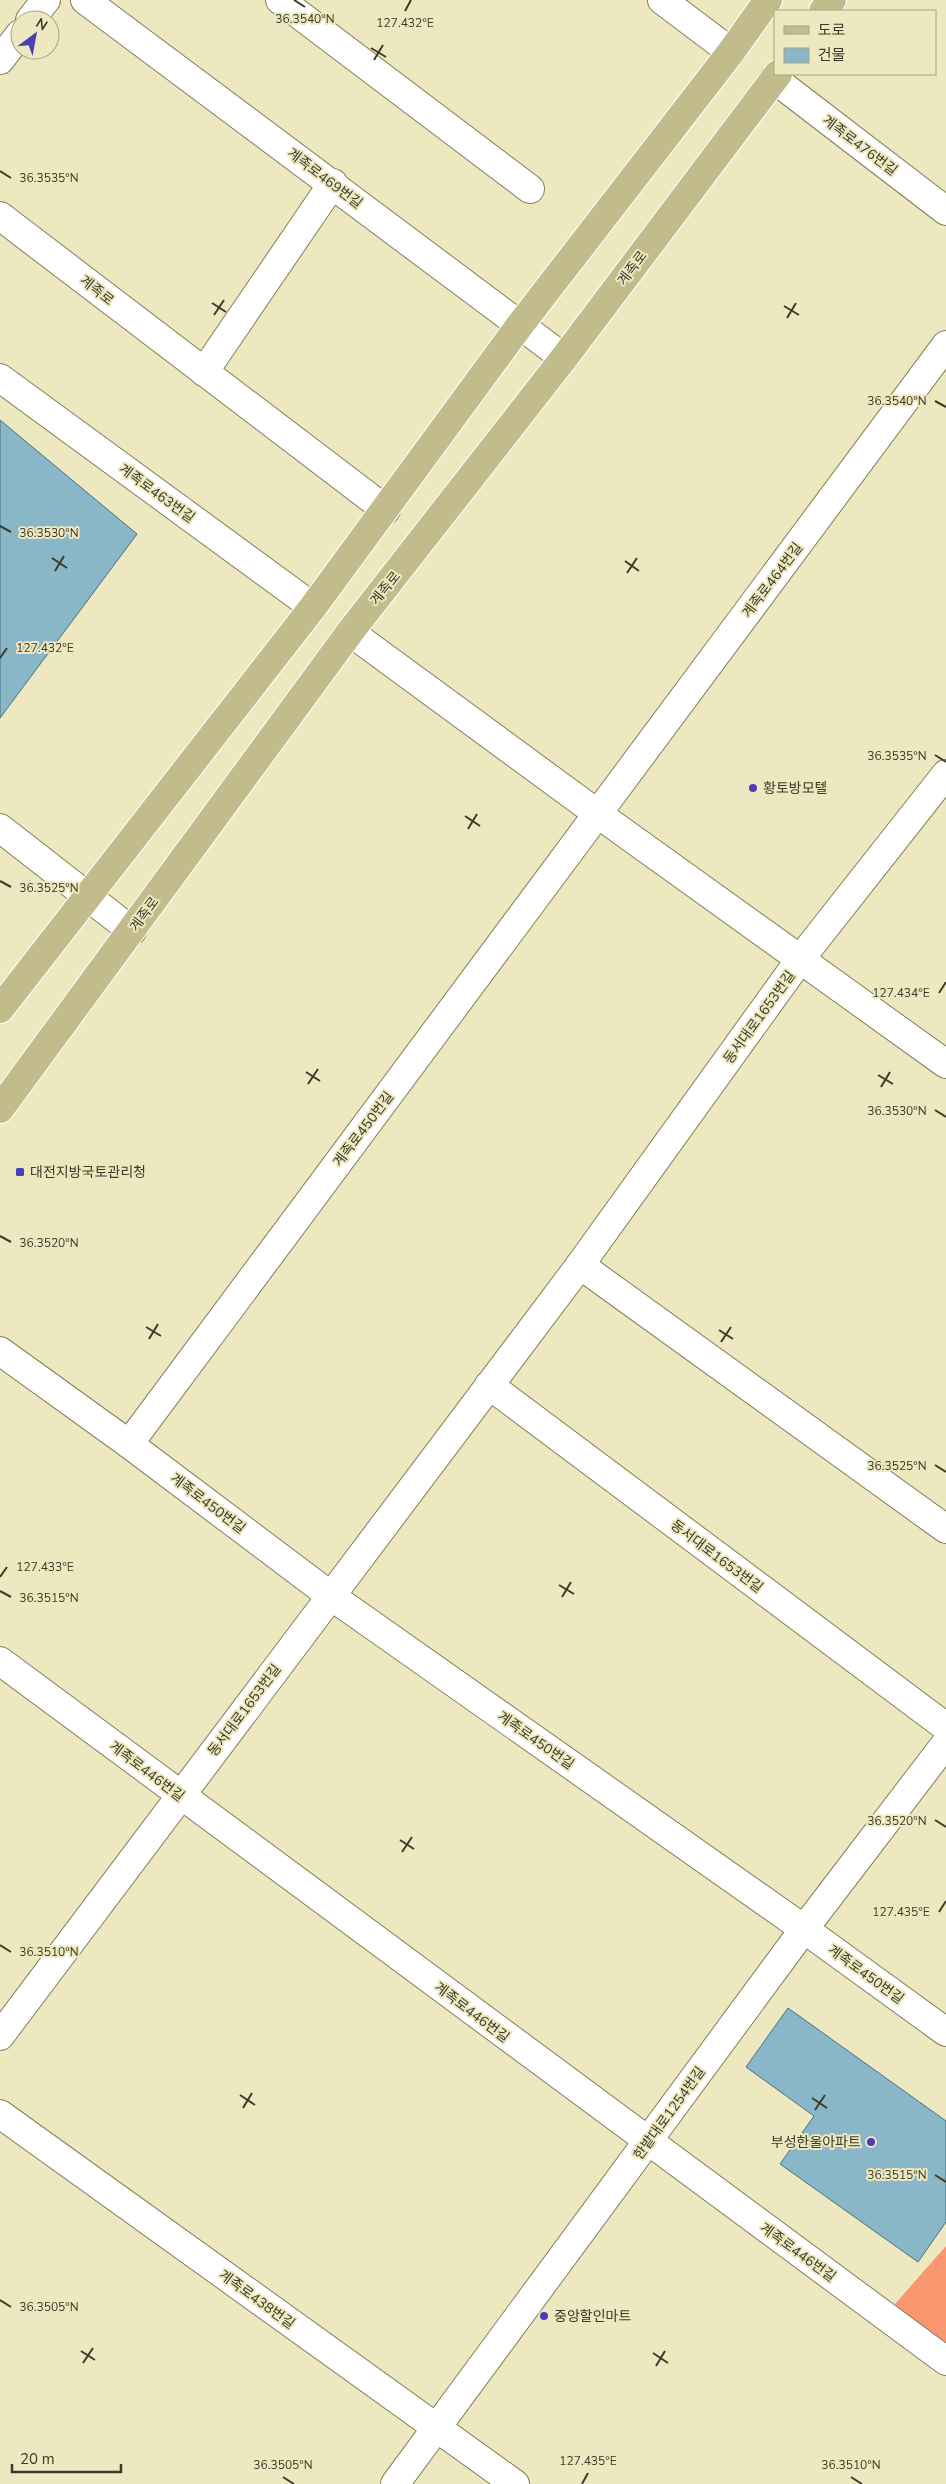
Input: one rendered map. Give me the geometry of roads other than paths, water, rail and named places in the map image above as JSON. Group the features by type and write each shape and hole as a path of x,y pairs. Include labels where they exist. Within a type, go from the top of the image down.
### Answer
{"main road":[{"path":"0,1008 313,607 520,325 731,52 768,0"},
{"path":"824,10 832,0"},
{"name":"계족로","path":"0,1109 350,632 564,358 776,76"}],"street":[{"path":"38,10 46,0"},
{"name":"계족로469번길","path":"85,0 333,183 564,358"},
{"path":"280,0 530,188"},
{"path":"662,0 731,52"},
{"path":"0,60 10,47"},
{"name":"계족로476번길","path":"776,76 946,211"},
{"path":"204,372 333,183"},
{"name":"계족로","path":"0,216 386,510"},
{"name":"계족로464번길","path":"598,814 946,345"},
{"name":"계족로463번길","path":"0,378 313,607"},
{"path":"350,632 598,814 946,1064"},
{"name":"동서대로1653번길","path":"0,2036 580,1265 801,958 946,774"},
{"name":"계족로450번길","path":"129,1444 598,814"},
{"path":"0,828 132,931"},
{"path":"580,1265 946,1528"},
{"name":"계족로450번길","path":"0,1351 129,1444 331,1596 804,1929 946,2032"},
{"name":"동서대로1653번길","path":"489,1385 946,1727"},
{"name":"계족로446번길","path":"0,1661 179,1796 946,2361"},
{"name":"한밭대로1254번길","path":"395,2484 804,1929 946,1743"},
{"name":"계족로438번길","path":"0,2114 515,2484"}],"place":[{"name":"황토방모텔","path":"753,788"},
{"name":"대전지방국토관리청","path":"20,1172"},
{"name":"부성한울아파트","path":"871,2142"},
{"name":"중앙할인마트","path":"544,2316"}]}
